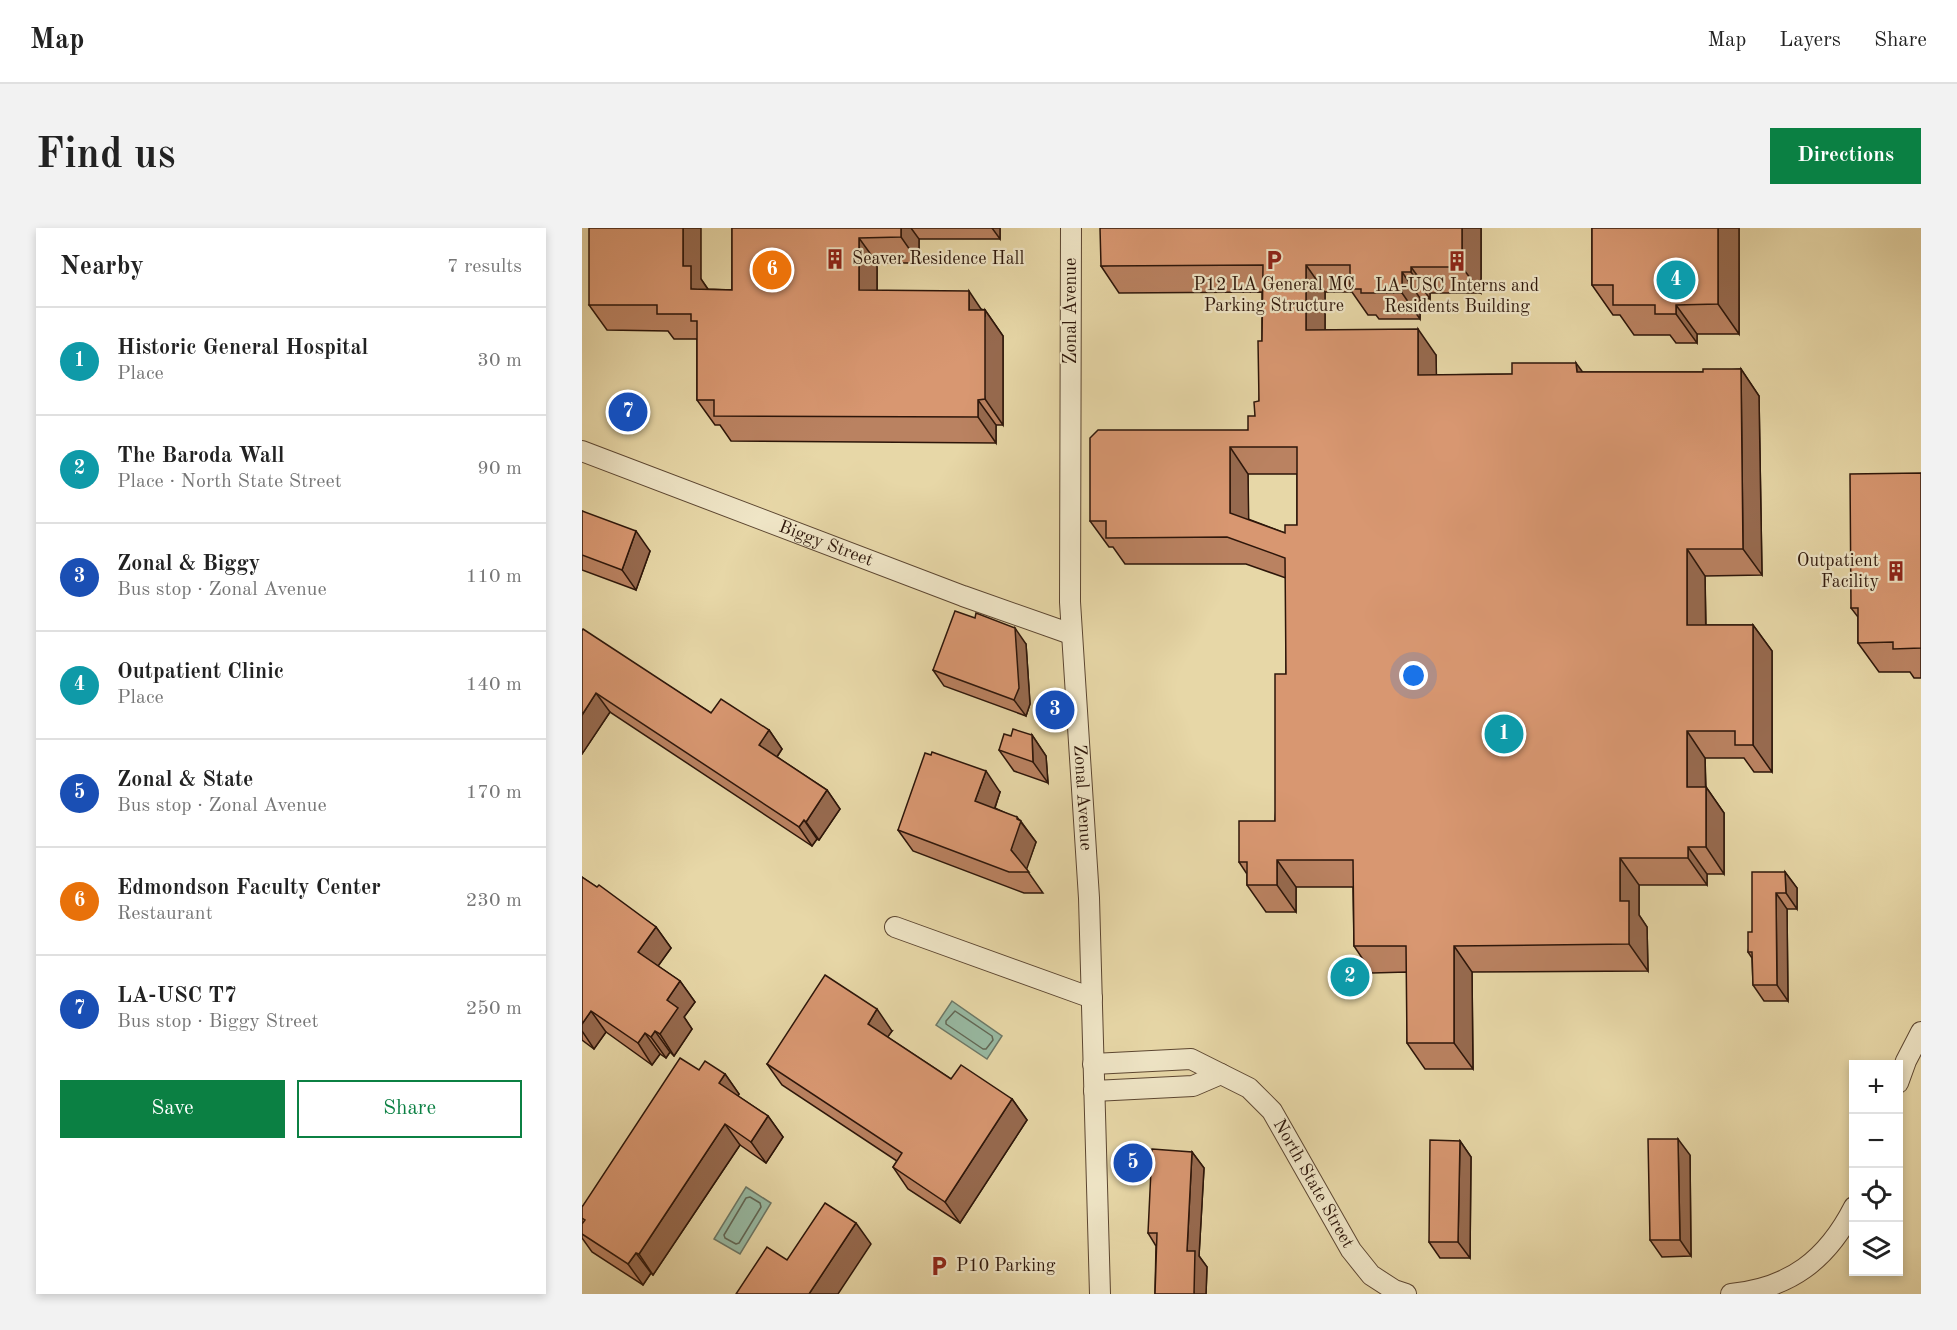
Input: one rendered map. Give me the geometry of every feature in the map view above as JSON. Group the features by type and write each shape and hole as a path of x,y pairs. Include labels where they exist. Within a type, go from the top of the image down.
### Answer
{"street":[{"name":"Zonal Avenue","path":"1071,228 1071,634 1089,898 1100,1294"},
{"name":"Biggy Street","path":"582,451 963,596 1071,634"},
{"path":"895,927 1092,998"},
{"path":"1903,1070 1921,1032"},
{"name":"North State Street","path":"1093,1064 1191,1059 1250,1088 1272,1111 1351,1250 1371,1275 1394,1290 1406,1294"},
{"path":"1094,1091 1193,1086 1221,1074"},
{"path":"1731,1294 1757,1291 1786,1279 1818,1259 1842,1231 1849,1218"}],"water":[{"path":"952,1001 1002,1036 987,1059 936,1025"},
{"path":"746,1187 771,1203 740,1254 714,1239"}],"building":[{"path":"589,228 683,228 683,266 691,266 691,289 732,290 732,228 901,228 901,237 859,238 859,290 969,291 969,310 985,310 985,399 978,400 978,417 714,416 714,400 697,400 697,321 691,321 691,314 657,314 657,305 589,305"},
{"path":"1100,228 1462,228 1462,267 1411,267 1411,272 1402,272 1402,293 1361,293 1361,289 1350,289 1350,265 1306,265 1306,330 1418,329 1418,375 1512,374 1512,363 1576,363 1577,372 1703,372 1703,369 1741,369 1743,549 1687,549 1687,625 1753,625 1753,745 1735,745 1735,731 1687,731 1687,787 1706,787 1706,847 1688,847 1688,858 1620,858 1620,901 1629,901 1629,944 1454,946 1454,1043 1407,1043 1406,946 1354,946 1353,860 1277,860 1277,885 1247,885 1247,862 1239,862 1239,821 1275,821 1275,674 1286,674 1285,558 1227,537 1106,538 1106,521 1090,521 1090,438 1098,430 1248,430 1248,416 1255,416 1254,402 1259,401 1258,341 1262,341 1263,265 1101,266","holes":["1230,447 1297,447 1297,525 1285,525 1285,533 1230,513"]},
{"path":"1592,228 1718,228 1718,304 1676,305 1676,314 1655,314 1655,305 1613,305 1613,285 1592,285"},
{"path":"1921,473 1921,648 1893,649 1893,642 1858,643 1858,608 1851,608 1850,474"},
{"path":"582,511 636,531 622,570 582,555"},
{"path":"955,611 975,618 976,613 1015,628 1019,688 1014,700 933,670"},
{"path":"583,629 711,713 721,699 769,730 759,745 827,790 806,822 804,820 799,827 596,693 582,715"},
{"path":"1013,729 1032,735 1033,762 999,750 1004,734 1011,736"},
{"path":"932,752 986,771 975,801 1017,817 1021,821 1011,850 1029,872 1009,872 898,830 925,753 931,755"},
{"path":"1752,872 1785,872 1786,893 1776,893 1777,985 1753,985 1752,952 1748,952 1748,932 1752,932"},
{"path":"582,877 597,887 599,885 656,927 638,952 680,981 667,1000 678,1008 660,1034 655,1031 651,1037 645,1033 638,1043 591,1011 582,1024"},
{"path":"825,975 877,1009 868,1024 951,1079 961,1065 1012,1099 945,1202 893,1167 902,1153 767,1064"},
{"path":"680,1058 699,1070 705,1061 725,1074 719,1083 768,1116 751,1142 725,1124 639,1254 636,1253 628,1264 582,1234 582,1224 585,1220 582,1218 582,1207"},
{"path":"1648,1139 1678,1139 1680,1240 1650,1240"},
{"path":"1430,1140 1460,1141 1458,1242 1429,1242"},
{"path":"1152,1149 1192,1152 1187,1251 1195,1251 1194,1294 1155,1294 1157,1233 1148,1233"},
{"path":"825,1203 856,1223 809,1294 736,1294 767,1247 787,1260"}],"place":[{"name":"Seaver Residence Hall","path":"835,259"},
{"name":"P12 LA General MC Parking Structure","path":"1274,260"},
{"name":"LA-USC Interns and Residents Building","path":"1457,261"},
{"name":"Edmondson Faculty Center","path":"772,270"},
{"name":"Outpatient Clinic","path":"1676,280"},
{"name":"LA-USC T7","path":"628,412"},
{"name":"Outpatient Facility","path":"1896,571"},
{"name":"Zonal & Biggy","path":"1055,710"},
{"name":"Historic General Hospital","path":"1504,734"},
{"name":"The Baroda Wall","path":"1350,977"},
{"name":"Zonal & State","path":"1133,1163"},
{"name":"P10 Parking","path":"939,1266"}]}
